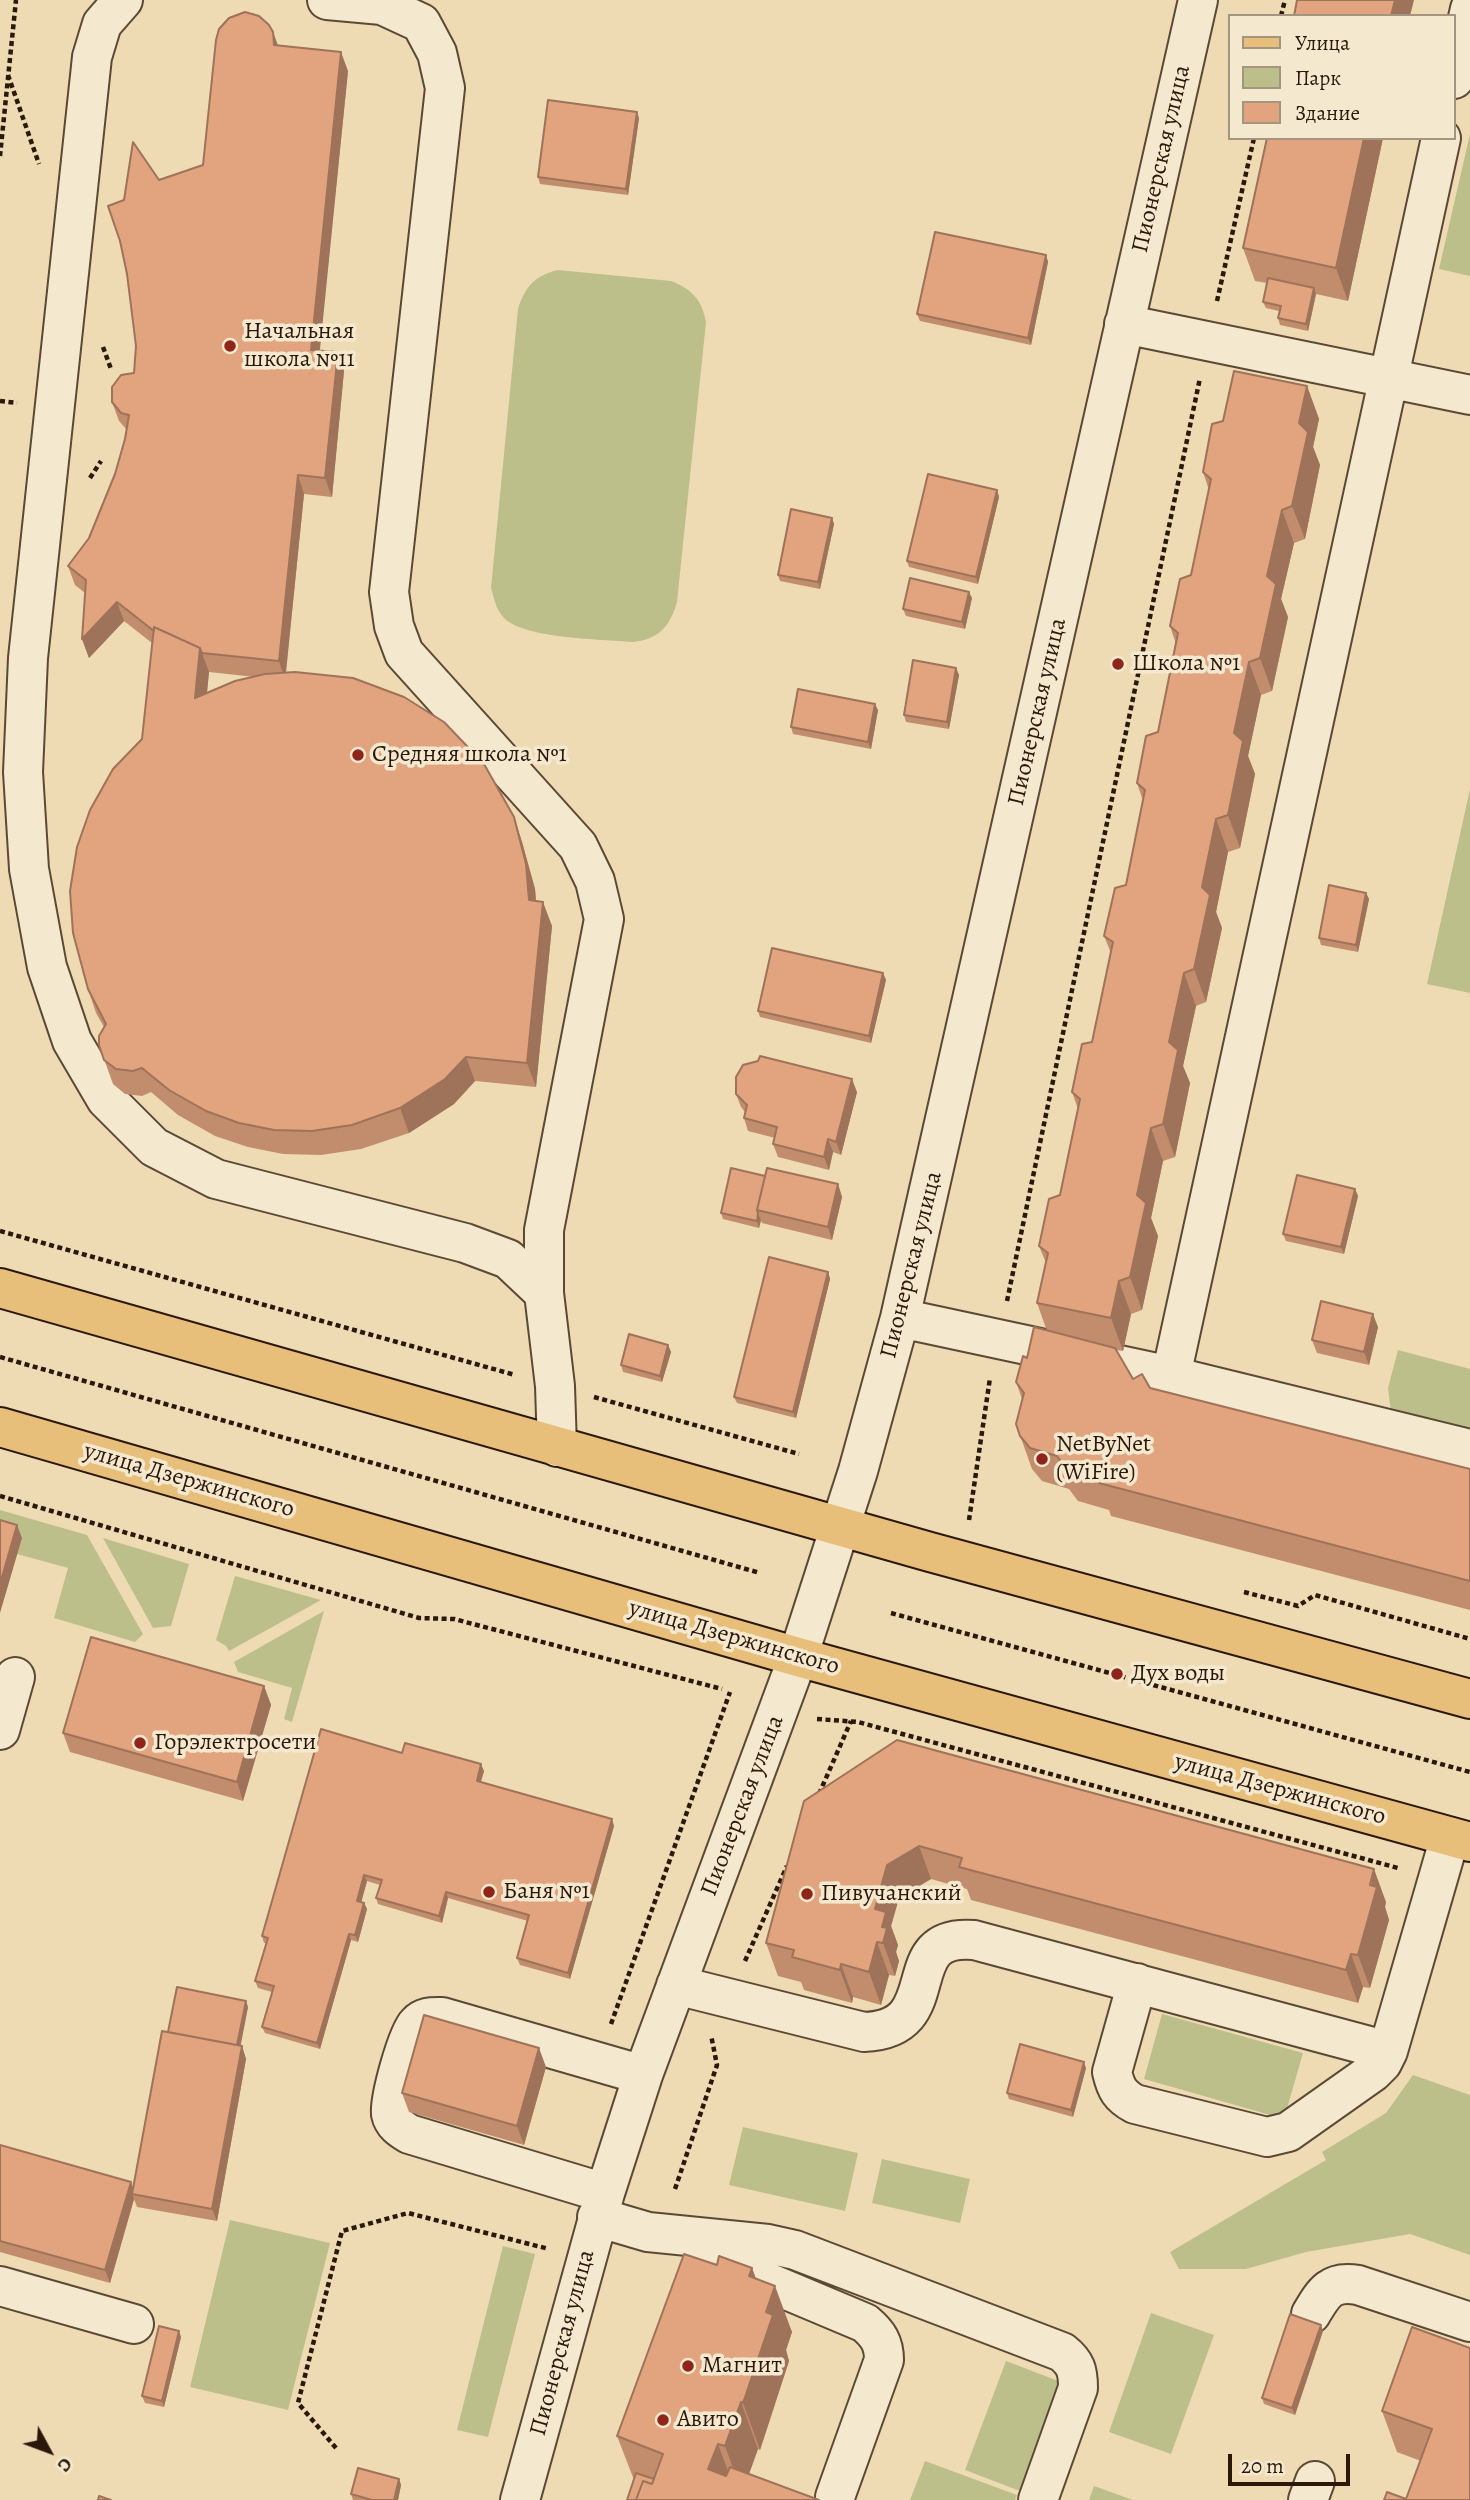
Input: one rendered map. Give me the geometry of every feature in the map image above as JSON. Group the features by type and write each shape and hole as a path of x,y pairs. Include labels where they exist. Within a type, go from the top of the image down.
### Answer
{"main road":[{"path":"0,1288 840,1527 1470,1699"},
{"name":"улица Дзержинского","path":"0,1427 798,1657 1460,1840"}],"street":[{"path":"123,0 102,24 92,57 28,658 23,772 25,814 29,869 47,967 72,1041 106,1099 154,1147 216,1179 465,1243 508,1259 544,1293"},
{"path":"327,0 382,5 421,23 437,53 445,88 389,592 394,626 404,653 578,846 595,881 604,919 544,1230 544,1293 555,1386 557,1447"},
{"name":"Пионерская улица","path":"520,2500 601,2205 643,2075 798,1657 840,1527 901,1318 1198,0"},
{"path":"1456,70 1470,9"},
{"path":"1171,1376 1441,140"},
{"path":"1124,324 1470,395"},
{"path":"901,1318 1171,1376 1470,1450"},
{"path":"0,1730 15,1676"},
{"path":"1137,1983 1112,2073 1115,2087 1122,2097 1135,2104 1267,2137 1279,2136 1373,2072 1382,2063 1438,1879 1460,1840"},
{"path":"676,1985 864,2032 884,2031 902,2022 914,2007 930,1955 944,1943 958,1939 974,1940 1388,2050"},
{"path":"643,2075 442,2017 427,2017 417,2024 408,2038 391,2102 391,2116 398,2127 409,2134 601,2205 648,2232 865,2323 876,2332 884,2346 884,2360 835,2497"},
{"path":"648,2232 768,2244 795,2250 1062,2352 1072,2360 1078,2372 1078,2388 1038,2500"},
{"path":"1311,2314 1320,2298 1331,2287 1344,2282 1470,2322"},
{"path":"0,2286 134,2325"}],"path":[{"path":"0,156 16,0"},
{"path":"969,1520 985,1401 1208,342 1254,140"},
{"path":"0,1231 799,1454"},
{"path":"0,1357 760,1573"},
{"path":"0,1496 419,1618 454,1619 722,1689"},
{"path":"957,1516 982,1523"},
{"path":"1232,1589 1298,1606 1315,1595 1470,1639"},
{"path":"891,1613 1470,1772"},
{"path":"814,1719 851,1721 1438,1879"},
{"path":"818,1797 851,1721"},
{"path":"675,2189 717,2066 710,2037 790,1859"},
{"path":"336,2448 298,2403 342,2231 408,2213 550,2249"}],"green space":[{"path":"1470,134 1470,276 1439,269"},
{"path":"558,270 671,281 695,296 702,307 706,322 677,602 671,619 662,631 641,641 583,639 528,630 514,625 501,615 491,588 518,309 532,283 543,275"},
{"path":"1470,789 1470,993 1427,984"},
{"path":"1398,1350 1470,1369 1470,1433 1391,1412 1388,1388"},
{"path":"0,1510 87,1535 143,1634 135,1642 54,1618 68,1568 17,1554 0,1532"},
{"path":"103,1538 189,1564 171,1626 153,1628"},
{"path":"235,1576 321,1600 229,1651 216,1640"},
{"path":"324,1611 292,1722 284,1719 292,1688 238,1672 234,1662"},
{"path":"1162,2014 1303,2053 1284,2119 1144,2079"},
{"path":"1413,2075 1470,2095 1470,2255 1410,2234 1306,2252 1246,2269 1179,2269 1170,2252 1326,2160 1322,2152 1386,2113"},
{"path":"743,2127 858,2153 845,2211 729,2185"},
{"path":"882,2159 970,2179 960,2223 872,2203"},
{"path":"230,2220 330,2243 288,2410 190,2387"},
{"path":"503,2246 535,2254 488,2437 457,2430"},
{"path":"1151,2313 1214,2335 1171,2454 1109,2432"},
{"path":"1006,2361 1061,2382 1020,2491 965,2470"},
{"path":"925,2461 1017,2495 1015,2500 910,2500"},
{"path":"1094,2486 1133,2500 1089,2500"}],"building":[{"path":"1297,0 1395,0 1392,14 1294,14"},
{"name":"Начальная школа №11","path":"245,12 259,16 269,25 273,32 274,45 341,52 311,350 338,352 325,478 298,475 279,661 202,653 200,648 154,627 154,631 117,602 82,639 86,580 68,566 89,538 115,474 125,439 129,415 121,413 112,402 112,387 121,375 134,373 136,346 127,274 120,241 108,206 124,200 133,142 159,180 203,165 219,29 229,18"},
{"path":"548,100 637,112 626,189 538,177"},
{"path":"1267,140 1364,140 1336,268 1243,248"},
{"path":"935,232 1046,255 1028,338 917,314"},
{"path":"1268,278 1314,288 1306,324 1278,318 1281,306 1263,302"},
{"path":"1234,371 1307,386 1299,423 1308,432 1292,506 1282,510 1267,576 1276,584 1260,658 1249,662 1234,733 1243,741 1228,815 1216,819 1202,887 1210,895 1194,969 1184,973 1169,1042 1178,1050 1163,1124 1151,1128 1137,1195 1146,1203 1130,1277 1119,1281 1111,1318 1037,1303 1048,1253 1039,1246 1049,1199 1060,1195 1080,1099 1072,1092 1082,1044 1092,1042 1113,942 1104,936 1115,888 1126,885 1145,790 1137,783 1146,736 1158,732 1178,633 1170,626 1180,579 1191,575 1211,479 1203,472 1212,424 1223,421"},
{"path":"928,474 997,490 976,577 907,561"},
{"path":"791,509 832,518 818,582 778,575"},
{"path":"910,578 969,592 962,622 903,609"},
{"path":"154,627 200,648 195,698 235,681 265,674 295,672 353,678 404,697 444,722 484,764 514,817 526,864 529,900 543,902 527,1063 466,1057 445,1079 400,1108 352,1125 312,1131 274,1130 239,1123 206,1111 169,1090 142,1068 133,1071 116,1069 104,1060 99,1036 106,1024 88,989 73,933 70,891 77,847 90,810 113,769 142,739"},
{"path":"913,660 956,668 947,722 904,715"},
{"path":"798,689 875,704 868,742 791,727"},
{"path":"1329,885 1366,893 1356,945 1319,938"},
{"path":"772,948 883,973 869,1036 758,1011"},
{"path":"760,1056 852,1079 836,1142 828,1139 824,1157 773,1144 777,1127 744,1118 747,1105 736,1094 736,1077 743,1065 758,1061"},
{"path":"731,1168 765,1176 757,1221 721,1213"},
{"path":"767,1168 838,1184 828,1227 757,1210"},
{"path":"1297,1175 1355,1189 1341,1247 1283,1234"},
{"path":"769,1257 828,1272 793,1412 734,1397"},
{"path":"1321,1301 1373,1314 1364,1352 1312,1340"},
{"path":"1034,1327 1115,1348 1133,1379 1142,1374 1150,1388 1470,1469 1470,1581 1099,1483 1101,1478 1066,1468 1057,1456 1030,1448 1020,1436 1016,1424 1024,1393 1016,1382 1023,1356 1027,1358"},
{"path":"629,1334 668,1345 660,1376 621,1365"},
{"path":"0,1520 17,1525 0,1584"},
{"path":"91,1637 264,1686 237,1782 63,1733"},
{"name":"Баня №1","path":"321,1729 402,1753 405,1743 481,1764 477,1781 612,1819 568,1973 517,1958 529,1915 446,1892 439,1916 376,1898 382,1880 364,1875 357,1901 364,1903 355,1935 349,1934 317,2043 262,2027 274,1986 255,1981 268,1938 262,1936"},
{"path":"897,1740 1374,1869 1370,1885 1377,1887 1358,1955 1351,1954 1346,1970 959,1867 962,1858 919,1846 887,1865 875,1909 886,1912 882,1927 887,1928 883,1943 877,1942 869,1972 841,1964 840,1970 792,1957 794,1950 766,1943 804,1801"},
{"path":"177,1987 246,2001 237,2045 168,2032"},
{"path":"424,2015 539,2048 517,2126 402,2093"},
{"path":"162,2031 242,2046 212,2209 132,2194"},
{"path":"1020,2044 1084,2062 1071,2110 1007,2093"},
{"path":"0,2145 131,2182 105,2270 0,2241"},
{"path":"684,2254 717,2265 719,2256 752,2268 749,2276 775,2286 766,2312 773,2315 743,2403 741,2402 725,2446 718,2444 708,2469 726,2476 730,2467 819,2500 636,2500 643,2481 652,2484 663,2454 617,2436"},
{"path":"1290,2314 1321,2325 1292,2408 1262,2398"},
{"path":"159,2326 179,2331 162,2401 142,2396"},
{"path":"1412,2327 1470,2348 1470,2500 1384,2500 1387,2492 1406,2499 1432,2429 1382,2411"},
{"path":"358,2468 399,2479 394,2500 372,2500 351,2494"},
{"path":"636,2473 654,2479 652,2484 643,2481 636,2500 627,2500"}],"place":[{"name":"Начальная школа №11","path":"230,346"},
{"name":"Школа №1","path":"1118,664"},
{"name":"Средняя школа №1","path":"358,755"},
{"name":"NetByNet (WiFire)","path":"1042,1459"},
{"name":"Дух воды","path":"1117,1674"},
{"name":"Горэлектросети","path":"140,1743"},
{"name":"Баня №1","path":"489,1892"},
{"name":"Пивучанский","path":"807,1894"},
{"name":"Магнит","path":"688,2366"},
{"name":"Авито","path":"663,2420"}]}
